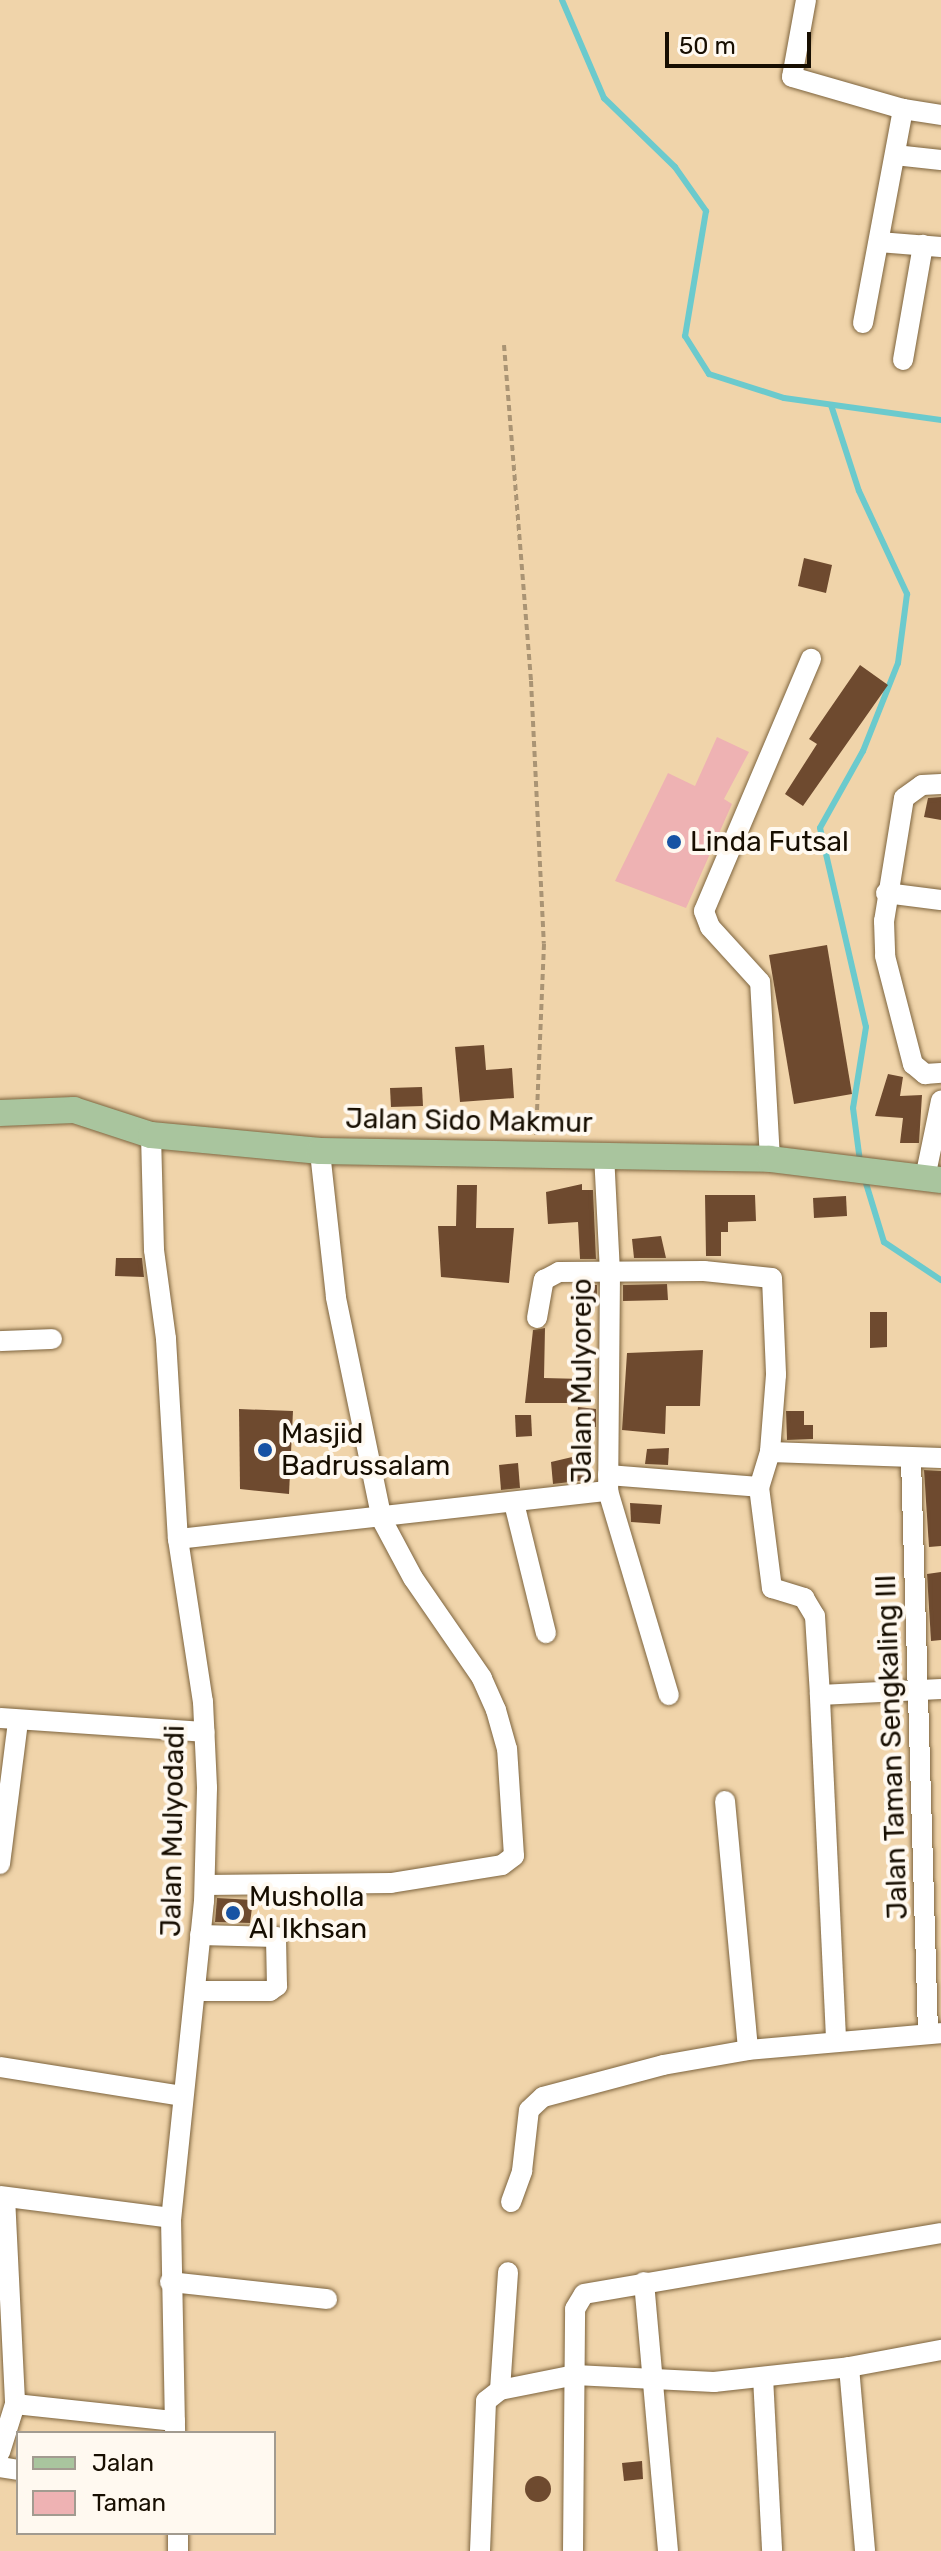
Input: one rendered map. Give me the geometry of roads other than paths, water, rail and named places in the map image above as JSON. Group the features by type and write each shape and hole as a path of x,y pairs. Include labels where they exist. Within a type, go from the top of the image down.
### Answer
{"main road":[{"name":"Jalan Sido Makmur","path":"0,1113 74,1110 151,1135 320,1151 770,1159 933,1179"}],"street":[{"path":"806,0 792,77 903,109 941,115"},
{"path":"863,323 903,109"},
{"path":"895,155 941,160"},
{"path":"879,242 932,246 903,360"},
{"path":"770,1159 760,982 710,927 704,911 811,659"},
{"path":"941,784 922,785 904,798 886,893 885,956 913,1064 925,1074 941,1073"},
{"path":"886,893 941,900"},
{"path":"933,1179 941,1101"},
{"name":"Jalan Mulyodadi","path":"151,1135 154,1250 166,1339 178,1539 205,1732 205,1885 171,2218 175,2427"},
{"path":"205,1885 361,1886 512,1862 509,1771 501,1725 482,1678 413,1578 390,1519 336,1297 320,1151"},
{"name":"Jalan Mulyorejo","path":"604,1154 610,1274 608,1483 669,1695"},
{"path":"537,1318 544,1280 550,1275 704,1271 772,1278 776,1375 770,1452 759,1487 772,1588 804,1598 815,1616 823,1723 836,2038"},
{"path":"0,1341 52,1339"},
{"path":"770,1452 911,1460 941,1458"},
{"name":"Jalan Taman Sengkaling III","path":"911,1460 935,2032"},
{"path":"178,1539 390,1519 514,1503 608,1483 759,1487"},
{"path":"514,1503 546,1633"},
{"path":"820,1695 941,1689"},
{"path":"0,1864 9,1719 205,1732"},
{"path":"725,1801 748,2050"},
{"path":"195,1991 270,1991 277,1986 276,1937 200,1935"},
{"path":"511,2202 534,2102 663,2065 748,2050 836,2038 935,2032"},
{"path":"0,2067 183,2096"},
{"path":"0,2452 15,2404 2,2196 171,2218"},
{"path":"573,2551 578,2300 644,2282 941,2233"},
{"path":"500,2390 508,2272"},
{"path":"170,2282 327,2299"},
{"path":"644,2282 656,2381 668,2551"},
{"path":"480,2551 486,2401 500,2390 575,2375 656,2381 763,2377 849,2367 941,2350"},
{"path":"849,2367 865,2551"},
{"path":"763,2377 772,2551"},
{"path":"15,2404 175,2427"}],"waterway":[{"path":"562,0 604,98 675,167 706,211 685,336 709,374 784,398 941,420"},
{"path":"831,405 859,491 907,594 898,663 863,751 820,828 866,1027 853,1108 860,1161"},
{"path":"865,1180 884,1242 941,1280"}],"place":[{"name":"Linda Futsal","path":"674,842"},
{"name":"Masjid Badrussalam","path":"265,1450"},
{"name":"Musholla Al Ikhsan","path":"233,1913"}]}
